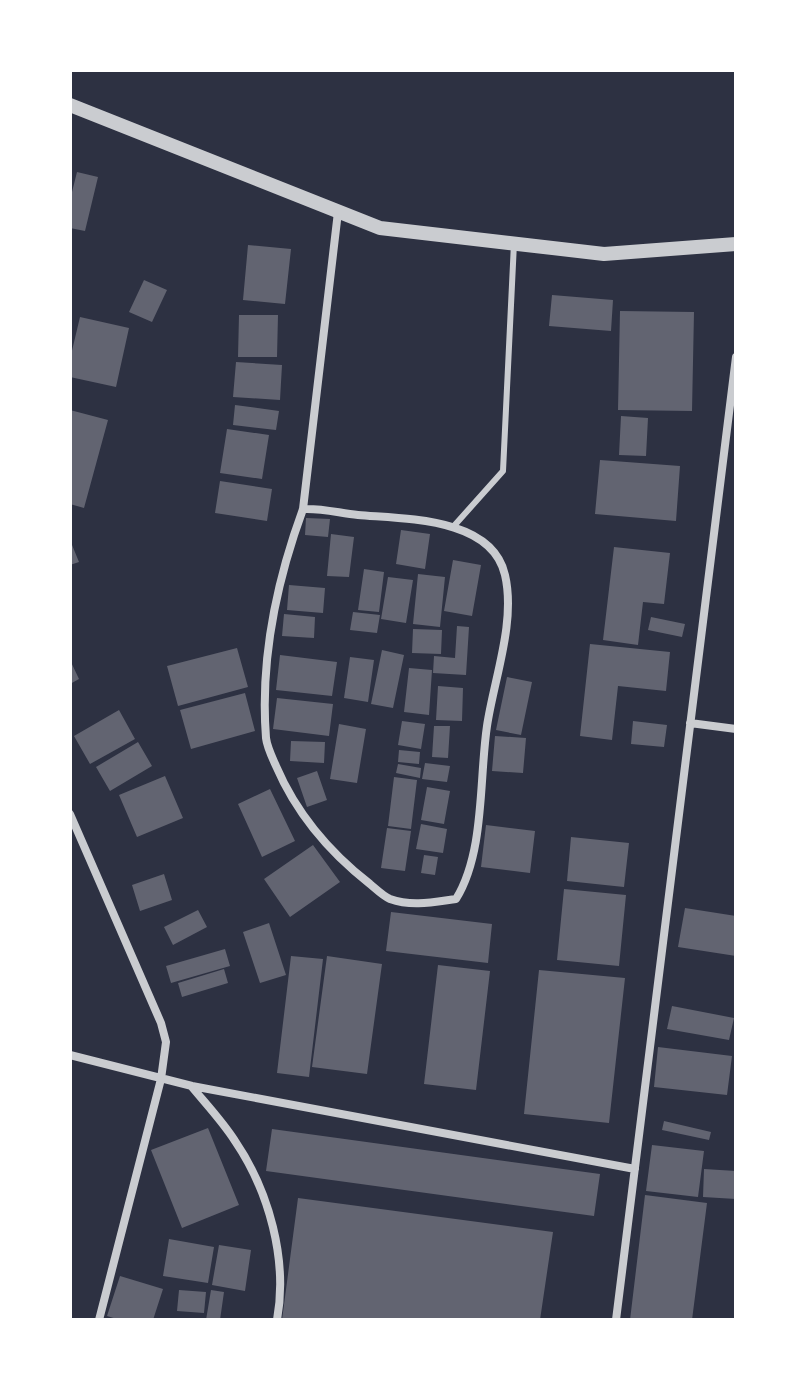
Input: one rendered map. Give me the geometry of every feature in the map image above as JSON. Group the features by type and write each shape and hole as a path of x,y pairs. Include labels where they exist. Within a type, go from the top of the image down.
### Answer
{"street":[{"path":"70,105 380,228 604,254 736,244"},
{"path":"303,509 420,519 453,527 490,546 505,572 507,593 503,646 487,726 472,861 466,884 456,899 415,904 389,898 339,860 308,824 266,742 265,700 273,619 289,548 303,509 338,212"},
{"path":"616,1320 736,357"},
{"path":"690,723 736,729"},
{"path":"70,814 161,1023 166,1042 161,1079 99,1320"},
{"path":"70,1055 192,1086 635,1169"},
{"path":"192,1086 236,1141 262,1194 276,1239 280,1302 277,1320"}],"lane":[{"path":"453,527 503,471 514,243"}],"building":[{"path":"77,172 98,177 85,231 70,228 70,200"},
{"path":"248,245 291,249 285,304 243,300"},
{"path":"144,280 167,290 152,322 129,312"},
{"path":"552,295 613,300 611,331 549,326"},
{"path":"620,311 694,312 692,411 618,410"},
{"path":"239,315 278,315 277,357 238,357"},
{"path":"80,317 129,328 116,387 70,377 70,359"},
{"path":"236,362 282,365 280,400 233,397"},
{"path":"235,405 279,411 276,430 233,425"},
{"path":"70,410 108,420 84,508 70,504"},
{"path":"621,416 648,418 646,456 619,455"},
{"path":"227,429 269,435 262,479 220,473"},
{"path":"600,460 680,466 676,521 595,514"},
{"path":"220,481 272,489 267,521 215,513"},
{"path":"306,518 330,519 328,537 305,535"},
{"path":"401,530 430,534 425,569 396,564"},
{"path":"331,534 354,537 349,577 327,576"},
{"path":"70,540 79,562 70,565"},
{"path":"614,547 670,553 664,604 643,602 638,645 603,640"},
{"path":"453,560 481,565 472,616 444,611"},
{"path":"364,569 384,572 379,612 358,610"},
{"path":"418,574 445,577 440,627 413,624"},
{"path":"388,577 413,580 406,623 381,619"},
{"path":"289,585 325,588 323,613 287,610"},
{"path":"353,612 380,615 377,633 350,630"},
{"path":"284,614 315,617 314,638 282,636"},
{"path":"651,617 685,624 682,637 648,630"},
{"path":"457,626 469,627 466,675 433,673 434,656 455,658"},
{"path":"413,629 442,630 441,654 412,653"},
{"path":"590,644 670,652 666,691 618,686 612,740 580,736"},
{"path":"237,648 248,687 178,706 167,666"},
{"path":"382,650 404,655 393,708 371,704"},
{"path":"280,655 337,662 332,696 276,690"},
{"path":"350,657 374,660 368,702 344,698"},
{"path":"70,660 79,679 70,684"},
{"path":"409,668 432,670 429,715 404,712"},
{"path":"507,677 532,682 521,735 496,730"},
{"path":"438,686 463,688 462,721 436,720"},
{"path":"245,693 255,731 191,749 180,710"},
{"path":"277,698 333,704 329,736 273,729"},
{"path":"119,710 135,739 90,764 74,736"},
{"path":"402,721 425,724 421,749 398,745"},
{"path":"633,721 667,725 664,747 631,744"},
{"path":"339,724 366,729 357,783 330,779"},
{"path":"434,726 450,726 448,758 432,757"},
{"path":"495,736 526,738 523,773 492,771"},
{"path":"291,741 325,742 324,763 290,761"},
{"path":"138,742 152,766 110,791 96,767"},
{"path":"399,750 420,752 419,764 398,762"},
{"path":"425,763 450,766 447,782 422,779"},
{"path":"398,764 421,768 420,778 396,773"},
{"path":"317,771 327,800 307,807 297,778"},
{"path":"165,776 183,818 137,837 119,795"},
{"path":"394,777 417,780 411,829 388,826"},
{"path":"427,787 450,791 444,824 421,820"},
{"path":"270,789 295,841 262,857 238,804"},
{"path":"421,824 447,829 443,853 416,849"},
{"path":"486,825 535,831 530,873 481,867"},
{"path":"387,828 411,831 405,871 381,868"},
{"path":"571,837 629,843 624,887 567,881"},
{"path":"313,845 340,882 290,917 264,879"},
{"path":"424,855 438,857 435,875 421,873"},
{"path":"164,874 172,900 140,911 132,885"},
{"path":"564,889 626,895 619,966 557,960"},
{"path":"685,908 736,916 736,956 678,947"},
{"path":"198,910 207,927 173,945 164,927"},
{"path":"391,912 492,924 488,963 386,951"},
{"path":"269,923 286,975 260,983 243,932"},
{"path":"225,949 230,966 171,983 166,966"},
{"path":"291,956 323,959 309,1077 277,1073"},
{"path":"327,956 382,964 367,1074 312,1067"},
{"path":"438,965 490,971 476,1090 424,1084"},
{"path":"224,969 228,983 182,997 178,983"},
{"path":"539,970 625,978 609,1123 524,1114"},
{"path":"672,1006 734,1018 729,1040 667,1029"},
{"path":"658,1047 732,1056 727,1095 654,1087"},
{"path":"664,1121 711,1132 709,1140 662,1130"},
{"path":"208,1128 239,1205 182,1228 151,1150"},
{"path":"272,1129 600,1174 594,1216 266,1171"},
{"path":"652,1145 704,1151 698,1197 646,1191"},
{"path":"704,1169 736,1171 736,1199 703,1197"},
{"path":"645,1195 707,1203 692,1320 630,1320"},
{"path":"298,1198 553,1232 540,1320 282,1320"},
{"path":"169,1239 214,1247 208,1283 163,1276"},
{"path":"219,1245 251,1250 245,1291 212,1285"},
{"path":"120,1276 163,1289 153,1320 120,1320 107,1316"},
{"path":"179,1290 206,1292 204,1313 177,1311"},
{"path":"211,1290 224,1292 220,1320 206,1320"}]}
